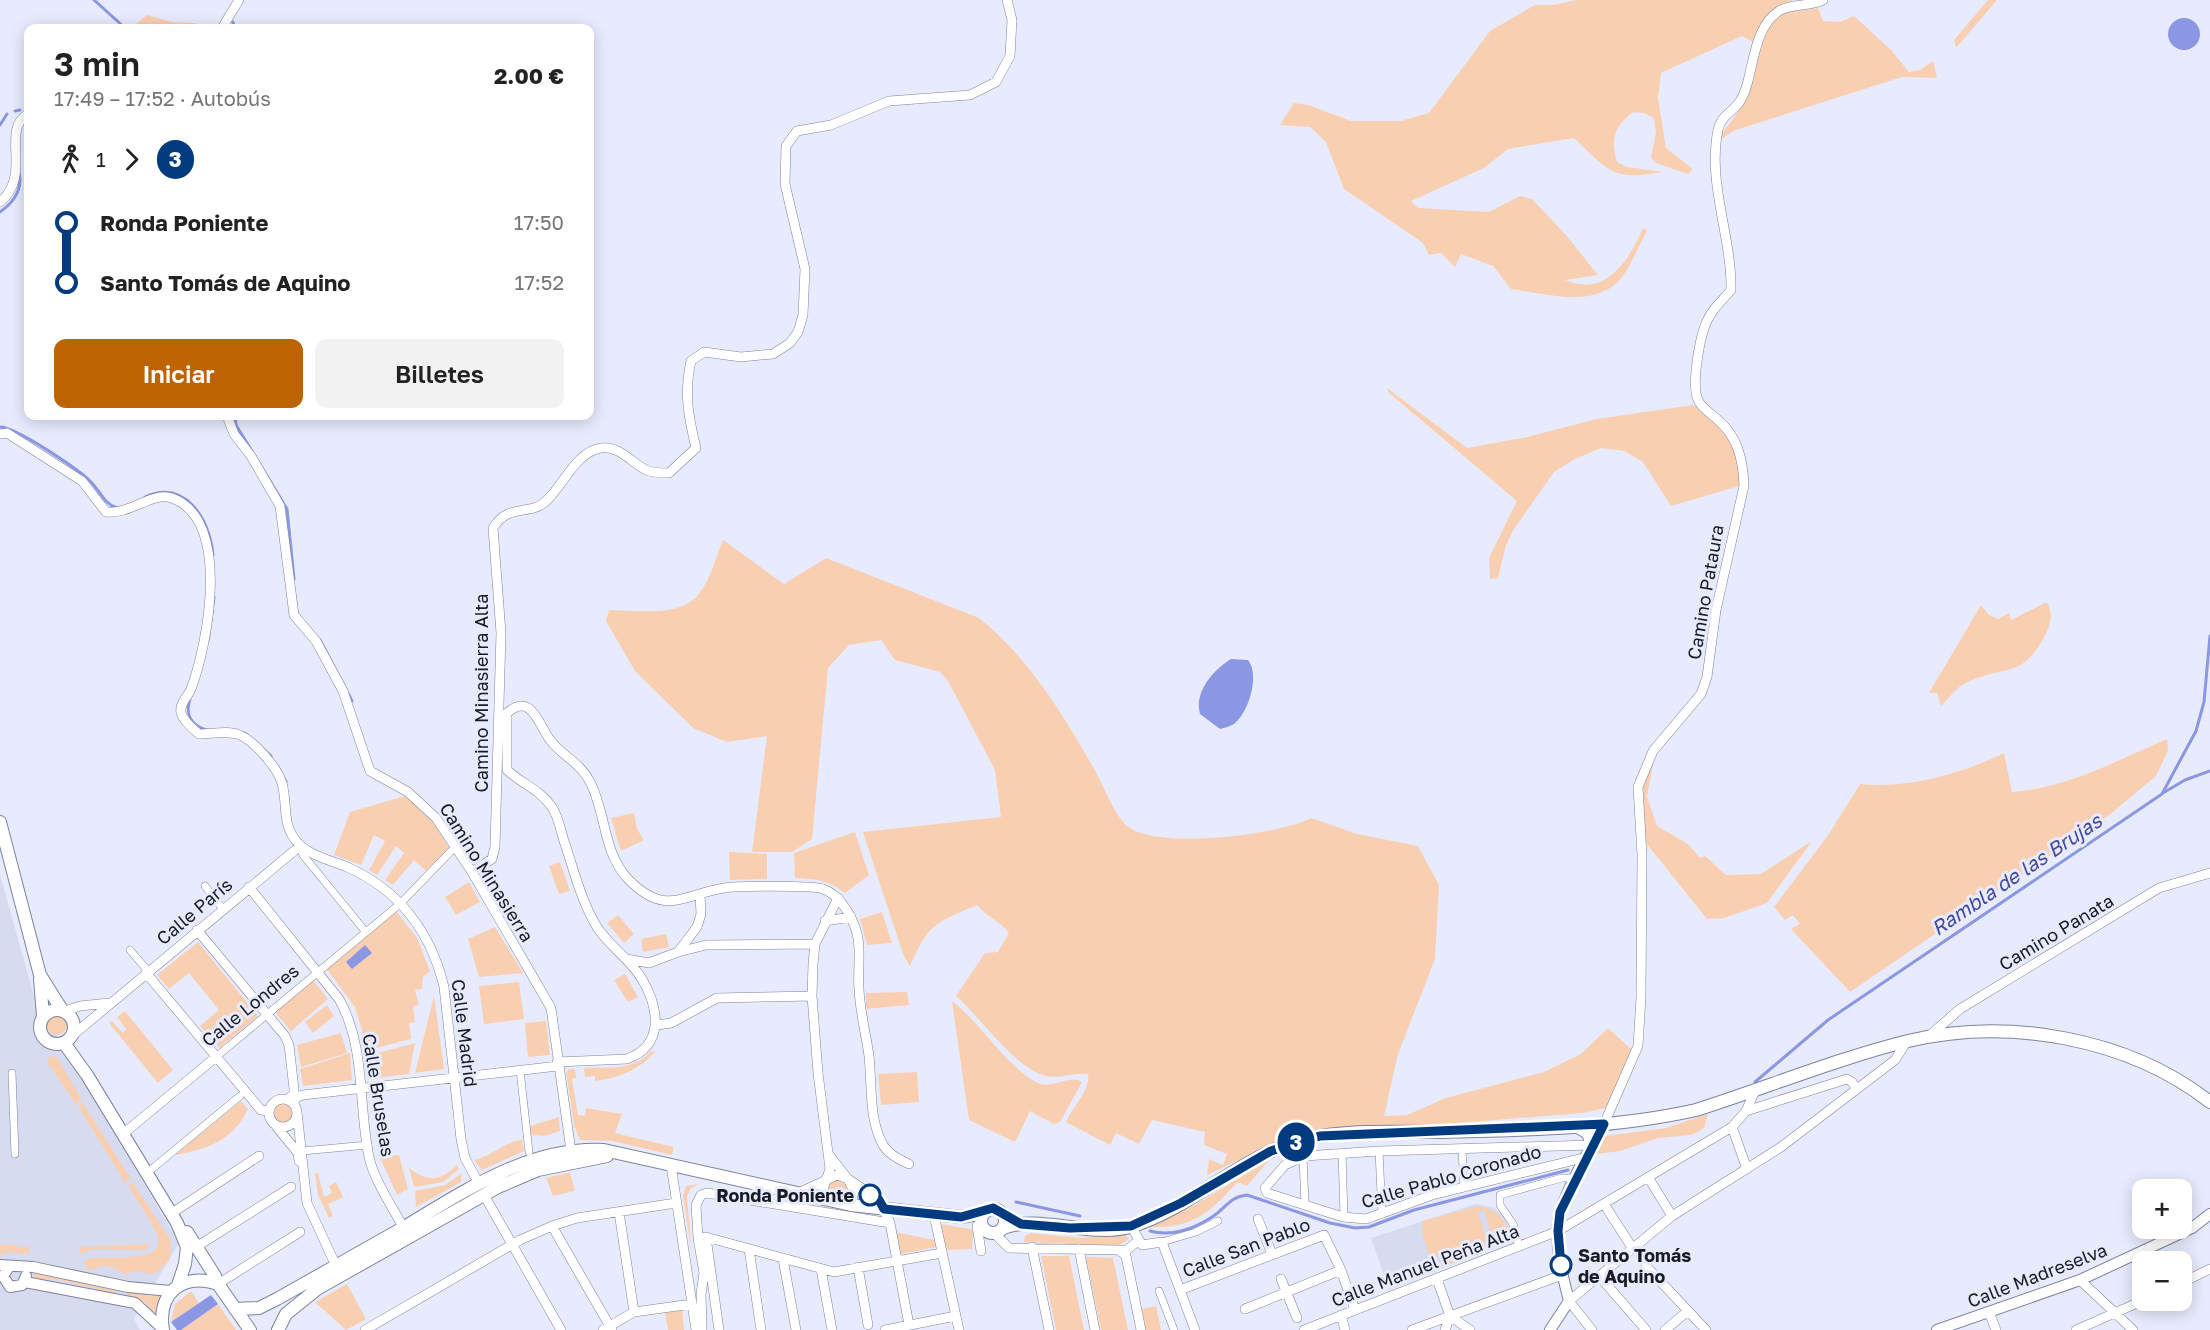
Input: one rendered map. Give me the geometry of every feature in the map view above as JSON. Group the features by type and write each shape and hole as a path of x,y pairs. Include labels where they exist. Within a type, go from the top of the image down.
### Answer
{"main road":[{"path":"0,822 40,975 43,1016 40,1028 44,1039 53,1044 69,1038"},
{"path":"40,975 63,1010 74,1021 69,1038 87,1075 175,1218 250,1330"},
{"path":"43,1016 51,1010 63,1010"},
{"path":"961,1217 991,1230 1021,1224 1080,1229 1131,1226 1181,1203 1243,1166 1289,1143 1320,1136 1362,1133 1578,1126 1663,1118 1755,1091 1882,1048 1928,1037 2008,1032 2075,1040 2138,1062 2172,1078 2210,1102"},
{"path":"1578,1126 1588,1133 1592,1145"},
{"path":"278,1330 286,1314 317,1290 536,1159 571,1151 604,1150 617,1155 820,1198 884,1209 961,1217 983,1213 993,1208 1021,1224"},
{"path":"236,1309 260,1308 403,1227 481,1190 565,1162 617,1155"},
{"path":"983,1213 980,1223 991,1230"},
{"path":"991,1230 1005,1223 1003,1213"},
{"path":"163,1330 163,1303 174,1288 185,1264 187,1247 175,1218"},
{"path":"174,1288 189,1282 217,1283"}],"street":[{"path":"226,24 239,0"},
{"name":"Camino Minasierra Alta","path":"472,872 492,859 495,847 501,633 493,528 498,519 505,514 544,504 582,458 601,448 617,450 648,471 669,473 696,448 688,418 686,386 692,360 704,352 741,357 773,354 790,343 798,332 803,315 805,269 785,184 786,146 797,131 831,125 889,101 970,95 996,82 1010,56 1012,20 1007,0"},
{"name":"Camino Pataura","path":"1569,1301 1562,1275 1558,1231 1560,1212 1604,1124 1638,1046 1641,997 1642,855 1638,787 1645,766 1663,735 1683,717 1701,694 1707,677 1716,610 1744,486 1744,473 1735,438 1704,408 1697,395 1698,355 1707,320 1731,290 1716,182 1718,130 1723,117 1738,104 1746,89 1762,32 1772,18 1780,10 1823,0"},
{"path":"0,202 7,196 14,182 8,153 12,124 24,116"},
{"name":"Camino Minasierra","path":"229,420 234,434 251,456 280,506 294,615 316,641 343,691 370,771 424,804 472,872 551,1008 571,1151"},
{"path":"0,434 7,434 82,481 106,512 118,514 162,496 172,498 194,516 201,525 208,546 209,616 191,690 182,702 181,713 187,724 199,734 229,732 241,735 256,747 282,783 288,830 300,846 303,855 365,931"},
{"path":"274,1123 281,1127 290,1126 296,1120 293,1105 297,1096 558,1064 627,1059 637,1055 651,1041 657,1025 652,1002 642,979 597,927 585,901 553,809 537,790 507,770 507,713 514,707 523,705 530,708 552,742 579,764 590,781 598,800 612,852 625,876 642,892 662,900 683,901 724,888 822,888 838,898 851,917 858,933 861,955 858,986 868,1055 874,1121 882,1144 894,1157 909,1164"},
{"name":"Calle París","path":"69,1038 300,846"},
{"name":"Calle Madrid","path":"300,846 362,874 401,903 420,928 439,965 465,1158 561,1330"},
{"name":"Calle Londres","path":"123,1134 401,903 455,847"},
{"name":"Camino Panata","path":"1928,1037 1960,1009 2159,888 2210,873"},
{"path":"205,886 223,909"},
{"name":"Calle Bruselas","path":"249,887 339,999 350,1017 357,1047 369,1158 403,1227"},
{"path":"678,952 697,927 701,914 700,895"},
{"path":"820,1198 824,1180 830,1169 812,996 815,944 838,898"},
{"path":"825,921 851,917"},
{"path":"697,927 706,945"},
{"path":"197,930 267,1015 289,1046 294,1089 293,1105 302,1151 304,1177"},
{"path":"626,959 649,963 706,945 815,944"},
{"path":"130,950 261,1110 269,1111"},
{"path":"642,979 649,963"},
{"path":"657,1025 671,1023 717,998 812,996"},
{"path":"63,1010 109,1003"},
{"path":"1550,1330 1569,1301 1672,1216 1781,1147 1895,1060 1907,1041"},
{"path":"1882,1048 1889,1054 1887,1066"},
{"path":"520,1070 528,1152"},
{"path":"12,1073 15,1154"},
{"path":"1746,1111 1858,1076 1866,1081"},
{"path":"1847,1079 1856,1088"},
{"path":"1746,1111 1755,1091"},
{"path":"147,1173 240,1096"},
{"path":"269,1111 276,1101 293,1105"},
{"path":"269,1111 274,1123 298,1153 311,1214 336,1266"},
{"name":"Calle Manuel Peña Alta","path":"1304,1330 1558,1231 1732,1127 1746,1111"},
{"path":"1732,1127 1748,1169"},
{"path":"1289,1143 1298,1158 1305,1205"},
{"path":"302,1151 368,1145"},
{"path":"1298,1158 1379,1151 1592,1145"},
{"path":"1462,1149 1464,1187"},
{"path":"1379,1151 1382,1214"},
{"path":"1342,1153 1344,1217"},
{"path":"829,1155 848,1179 854,1191 851,1204"},
{"path":"175,1218 259,1156"},
{"name":"Calle Pablo Coronado","path":"1298,1158 1285,1165 1265,1188 1267,1194 1344,1217 1366,1219 1410,1202 1587,1157"},
{"path":"671,1165 697,1329"},
{"path":"798,1193 837,1175 848,1179 879,1200 890,1223 909,1325"},
{"path":"1648,1177 1672,1216"},
{"path":"1519,1247 1514,1224 1500,1205 1500,1195 1562,1178 1577,1178"},
{"path":"196,1247 291,1187"},
{"path":"719,1330 696,1205 701,1195 707,1193 890,1223"},
{"path":"365,1330 513,1245 552,1226 577,1218 676,1203"},
{"path":"1604,1204 1633,1249"},
{"path":"620,1212 634,1312"},
{"name":"Calle Madreselva","path":"1937,1330 2080,1280 2193,1228 2210,1214"},
{"path":"934,1215 959,1330"},
{"path":"1258,1219 1272,1254"},
{"path":"1131,1226 1142,1245 1196,1232 1218,1221"},
{"path":"552,1226 608,1329 634,1312 692,1304"},
{"path":"991,1230 1009,1248 1126,1250 1139,1240"},
{"path":"991,1230 980,1253 991,1230"},
{"path":"217,1283 300,1232"},
{"name":"Calle San Pablo","path":"1180,1290 1324,1235 1341,1270"},
{"path":"689,1284 699,1276 702,1238"},
{"path":"702,1238 834,1272 942,1253"},
{"path":"1162,1242 1195,1330"},
{"path":"1032,1247 1049,1330"},
{"path":"749,1249 761,1330"},
{"path":"1079,1249 1095,1330"},
{"path":"1119,1250 1126,1256 1141,1330"},
{"path":"783,1259 796,1330"},
{"path":"163,1330 135,1303 25,1282 13,1288 2,1280 4,1266 33,1267 136,1288 174,1288"},
{"path":"697,1329 704,1272 701,1266"},
{"path":"1646,1266 1706,1330"},
{"path":"858,1267 868,1325"},
{"path":"22,1268 26,1275 25,1282"},
{"path":"821,1269 832,1330"},
{"path":"2192,1278 2210,1269"},
{"path":"1245,1309 1341,1270 1355,1310"},
{"path":"1412,1330 1562,1275"},
{"path":"1600,1277 1646,1330"},
{"path":"1281,1279 1297,1318"},
{"path":"1437,1279 1450,1316 1470,1330"},
{"path":"2080,1280 2133,1330"},
{"path":"1159,1291 1174,1330"},
{"path":"1569,1301 1592,1330"},
{"path":"2076,1330 2132,1306"},
{"path":"1665,1330 1688,1311"},
{"path":"1989,1312 1996,1330"},
{"path":"1341,1315 1346,1330"},
{"path":"1445,1330 1450,1316"},
{"path":"885,1330 956,1317"}],"shaded area":[{"path":"1576,0 1793,0 1774,11 1753,42 1742,36 1661,73 1658,98 1666,148 1693,169 1688,174 1656,163 1651,158 1656,132 1654,118 1644,113 1633,112 1615,134 1614,147 1617,162 1627,167 1663,172 1632,175 1612,171 1574,138 1508,149 1484,168 1411,201 1418,208 1489,212 1520,196 1532,199 1566,235 1598,275 1565,280 1580,284 1593,284 1614,273 1631,252 1643,228 1647,231 1625,273 1614,285 1602,292 1572,297 1511,289 1493,266 1461,254 1455,267 1441,253 1429,255 1423,243 1344,189 1326,142 1310,127 1280,125 1294,103 1308,105 1351,121 1401,121 1429,113 1490,31 1535,5 1553,5"},
{"path":"1988,0 1997,0 1956,48 1954,40"},
{"path":"1818,8 1823,21 1840,22 1854,16 1891,50 1909,72 1920,70 1933,61 1937,78 1902,77 1733,131 1718,142 1748,95 1758,52 1766,31 1784,13"},
{"path":"147,15 172,22 197,24 136,24"},
{"path":"1387,388 1467,448 1527,437 1597,419 1693,405 1713,420 1728,439 1737,460 1739,486 1671,506 1643,462 1624,451 1601,448 1573,460 1554,472 1514,529 1506,545 1498,578 1490,579 1489,558 1517,501 1388,392"},
{"path":"723,540 784,584 826,558 979,618 1013,650 1043,687 1097,774 1119,817 1138,832 1159,837 1215,838 1272,830 1311,818 1357,834 1418,846 1439,885 1435,959 1398,1054 1384,1116 1407,1115 1446,1098 1544,1072 1581,1054 1608,1028 1632,1050 1606,1108 1583,1113 1457,1123 1300,1131 1207,1175 1209,1159 1223,1165 1227,1154 1204,1145 1205,1132 1152,1120 1139,1144 1116,1133 1110,1145 1066,1122 1087,1086 1088,1074 1051,1077 1035,1072 1011,1054 956,996 985,953 998,952 1009,933 977,905 935,926 923,941 910,966 903,954 863,832 1001,817 995,770 948,681 940,672 895,660 881,640 849,645 828,668 812,839 792,852 752,852 767,736 727,742 693,728 635,671 606,621 609,610 668,610 690,602 706,583"},
{"path":"2047,602 2051,613 2049,626 2029,659 2011,669 1964,684 1941,706 1937,693 1929,693 1981,605 1989,615 1998,619 2009,613 2011,620"},
{"path":"2167,739 2168,751 2156,776 2108,816 1850,992 1791,929 1800,924 1793,915 1785,920 1774,907 1829,834 1860,784 1897,784 1934,778 1987,761 2004,753 2012,792 2072,779"},
{"path":"1655,754 1647,797 1657,826 1688,844 1700,858 1705,856 1726,875 1761,874 1812,841 1767,903 1724,918 1707,919 1646,843 1642,789"},
{"path":"405,796 430,817 449,848 426,871 414,860 393,885 385,880 404,853 396,846 377,875 369,870 385,841 374,835 361,865 334,855 350,812"},
{"path":"634,813 637,829 644,840 621,851 611,818"},
{"path":"855,832 869,875 845,893 822,881 795,878 794,853"},
{"path":"729,852 767,854 767,879 730,880"},
{"path":"560,862 570,891 559,894 549,866"},
{"path":"0,875 35,999 179,1243 134,1319 140,1330 0,1330"},
{"path":"469,882 480,902 456,915 445,897"},
{"path":"396,911 417,938 430,971 423,977 422,989 415,990 419,1005 413,1006 415,1022 409,1023 411,1039 368,1050 355,1007 326,968"},
{"path":"882,912 892,943 867,945 860,919"},
{"path":"618,915 634,934 624,943 607,923"},
{"path":"495,927 523,973 479,977 468,939"},
{"path":"666,934 669,947 643,952 641,939"},
{"path":"198,942 258,1016 219,1048 200,1026 219,1010 189,973 169,989 157,975"},
{"path":"625,974 638,997 628,1002 614,980"},
{"path":"313,980 328,999 291,1031 275,1012"},
{"path":"519,982 524,1019 484,1024 479,986"},
{"path":"907,992 909,1005 866,1009 866,993"},
{"path":"434,996 444,1069 415,1073"},
{"path":"952,1001 1030,1079 1046,1085 1067,1080 1082,1082 1060,1122 1054,1124 1030,1111 1015,1142 969,1120"},
{"path":"327,1005 334,1016 313,1033 305,1022"},
{"path":"125,1011 173,1070 158,1083 109,1023 112,1021 123,1033 126,1029 117,1017"},
{"path":"57,1015 64,1018 67,1025 64,1032 57,1035 50,1032 47,1025 50,1018"},
{"path":"546,1021 550,1055 528,1057 525,1023"},
{"path":"341,1033 347,1053 301,1067 297,1045"},
{"path":"415,1043 409,1074 369,1079 367,1056"},
{"path":"651,1051 655,1052 643,1063 620,1075 595,1081 595,1076 585,1077 584,1068 629,1065"},
{"path":"350,1053 352,1080 303,1086 300,1069"},
{"path":"51,1056 57,1057 82,1100 76,1104 46,1061"},
{"path":"569,1069 575,1069 576,1078 572,1079 578,1115 585,1116 586,1108 622,1114 615,1133 674,1147 672,1155 612,1141 580,1140 574,1125 566,1072"},
{"path":"917,1072 919,1102 881,1105 878,1074"},
{"path":"241,1101 248,1109 235,1129 227,1136 198,1150 175,1155"},
{"path":"83,1103 131,1179 125,1183 78,1106"},
{"path":"283,1103 290,1106 293,1113 290,1120 283,1123 276,1120 273,1113 276,1106"},
{"path":"1708,1114 1704,1128 1692,1135 1658,1138 1620,1151 1597,1154 1605,1136 1666,1128"},
{"path":"559,1117 560,1131 544,1136 531,1135 530,1126"},
{"path":"522,1140 524,1151 482,1170 474,1160 509,1143"},
{"path":"399,1155 408,1189 397,1195 380,1158"},
{"path":"1270,1159 1247,1186 1238,1182 1198,1218 1175,1225 1145,1227 1195,1205"},
{"path":"457,1165 459,1169 443,1182 414,1187 409,1168 421,1176 433,1178 444,1175"},
{"path":"570,1172 575,1191 553,1196 546,1178"},
{"path":"315,1173 318,1173 324,1197 332,1193 329,1186 336,1182 343,1197 328,1204 333,1216 329,1218 318,1195"},
{"path":"462,1173 461,1182 416,1207 415,1191 445,1185"},
{"path":"837,1180 846,1185 847,1195 826,1193 827,1186"},
{"path":"133,1183 170,1239 171,1253 168,1262 152,1274 135,1271 124,1274 106,1266 93,1270 86,1268 84,1261 93,1258 133,1257 145,1255 154,1250 158,1242 155,1230 128,1186"},
{"path":"699,1184 691,1188 687,1196 692,1254 683,1196 686,1186"},
{"path":"1476,1204 1494,1208 1502,1214 1510,1228 1509,1241 1389,1290 1371,1238"},
{"path":"1479,1206 1500,1216 1508,1228 1507,1240 1432,1271 1431,1268 1494,1241 1484,1210 1478,1212 1487,1241 1430,1258 1421,1229 1423,1228 1422,1221"},
{"path":"940,1224 973,1231 972,1249 947,1250"},
{"path":"896,1232 934,1240 937,1247 900,1254"},
{"path":"1031,1233 1080,1238 1125,1234 1129,1239 1118,1246 1024,1242 1025,1236"},
{"path":"17,1244 17,1248 29,1246 29,1254 8,1252 0,1255 0,1245"},
{"path":"149,1244 146,1250 95,1249 79,1254 80,1247"},
{"path":"1041,1256 1069,1256 1084,1330 1056,1330"},
{"path":"1086,1257 1113,1258 1128,1330 1101,1330"},
{"path":"34,1272 117,1289 115,1293 59,1280 33,1279"},
{"path":"347,1284 366,1319 346,1330 315,1302"},
{"path":"127,1291 152,1296 163,1294 155,1314 144,1302 127,1295"},
{"path":"191,1291 199,1303 171,1322 175,1304"},
{"path":"218,1304 236,1330 181,1330"},
{"path":"1156,1306 1161,1330 1146,1330 1142,1309"},
{"path":"682,1309 684,1330 668,1330 665,1312"}],"water":[{"path":"2184,18 2195,23 2200,34 2195,45 2184,50 2173,45 2168,34 2173,23"},
{"path":"1231,659 1248,660 1253,675 1253,684 1248,702 1239,718 1234,724 1220,729 1200,714 1200,698 1206,682"},
{"path":"365,945 372,953 352,969 346,962"},
{"path":"211,1295 218,1304 181,1330 177,1330 171,1322"}],"waterway":[{"path":"94,0 121,24"},
{"path":"15,111 20,110"},
{"path":"0,125 7,114"},
{"path":"0,212 16,195 20,184 19,172"},
{"path":"235,420 236,425 287,509 294,579"},
{"path":"0,427 19,434 61,459 91,482 105,500 117,508"},
{"path":"145,497 159,493 172,493 193,506 207,528 213,555"},
{"path":"208,641 214,597"},
{"name":"Rambla de las Brujas","path":"1755,1082 1828,1020 2162,794 2196,731 2204,702 2210,636"},
{"path":"320,640 352,701"},
{"path":"190,699 188,709 193,722 206,730"},
{"path":"245,733 271,756"},
{"path":"278,767 286,782"},
{"path":"2163,793 2185,780 2210,771"},
{"name":"Rambla de las Brujas","path":"1150,1231 1166,1233 1190,1228 1212,1217 1232,1200 1247,1195 1330,1223 1355,1228 1369,1227 1414,1210 1568,1170"},
{"name":"Rambla de las Brujas","path":"1016,1202 1080,1216"}],"bus line":[{"name":"3","path":"870,1195 879,1200 884,1209 961,1217 983,1213 993,1208 1021,1224 1070,1228 1116,1228 1131,1226 1156,1216 1271,1151 1289,1143 1320,1136 1484,1131 1604,1124 1560,1212 1558,1231 1561,1265"}],"place":[{"name":"Ronda Poniente","path":"870,1195"},
{"name":"Santo Tomás de Aquino","path":"1561,1265"}]}
